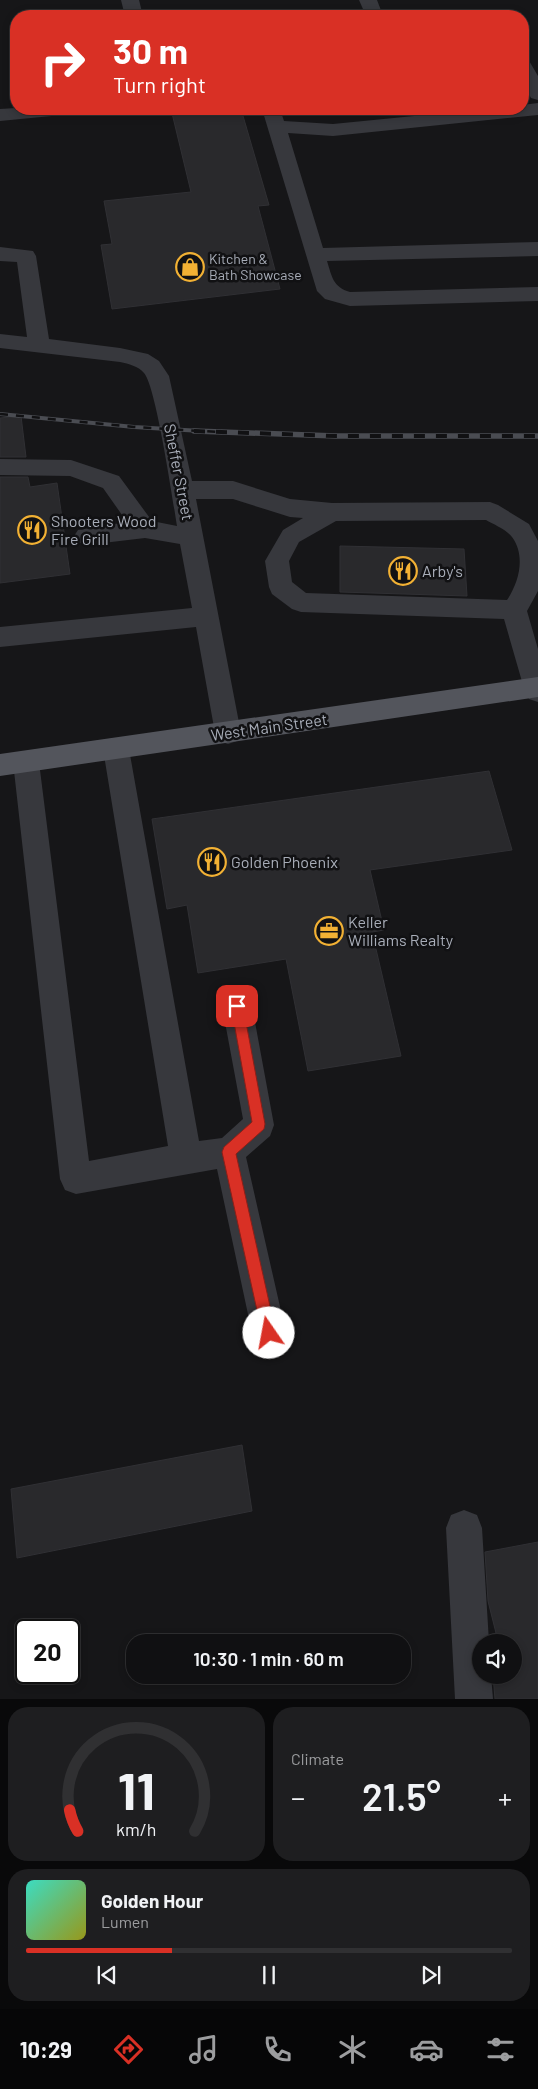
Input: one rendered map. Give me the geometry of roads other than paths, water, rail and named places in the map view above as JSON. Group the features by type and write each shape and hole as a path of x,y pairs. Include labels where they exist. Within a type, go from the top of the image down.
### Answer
{"main road":[{"name":"West Main Street","path":"13,763 538,689"}],"street":[{"path":"529,77 538,94"},
{"path":"479,115 333,130 273,117 324,286 332,294 350,299 538,294"},
{"path":"315,255 538,249"},
{"path":"0,254 26,256 39,345"},
{"name":"Sheffer Street","path":"0,340 140,359 151,366 158,376 228,733"},
{"path":"0,467 71,468 111,482 145,529"},
{"path":"181,490 233,490 290,508 332,512 490,511 521,530 533,556 527,589 514,610 538,689"},
{"path":"332,512 291,536 277,561 282,587 301,602 514,610"},
{"path":"86,536 145,529 191,537"},
{"path":"0,637 205,616"},
{"path":"116,749 186,1158"},
{"path":"13,763 76,1179 186,1158 229,1152 259,1124 237,1006"},
{"path":"229,1152 269,1333"},
{"path":"464,1528 474,1699"}],"railway":[{"path":"0,414 134,427 212,432"},
{"path":"194,431 212,432"},
{"path":"212,432 336,436 538,436"},
{"path":"212,432 218,432"}],"place":[{"name":"Kitchen & Bath Showcase","path":"190,267"},
{"name":"Shooters Wood Fire Grill","path":"32,530"},
{"name":"Arby's","path":"403,571"},
{"name":"Golden Phoenix","path":"212,862"},
{"name":"Keller Williams Realty","path":"329,931"}]}
